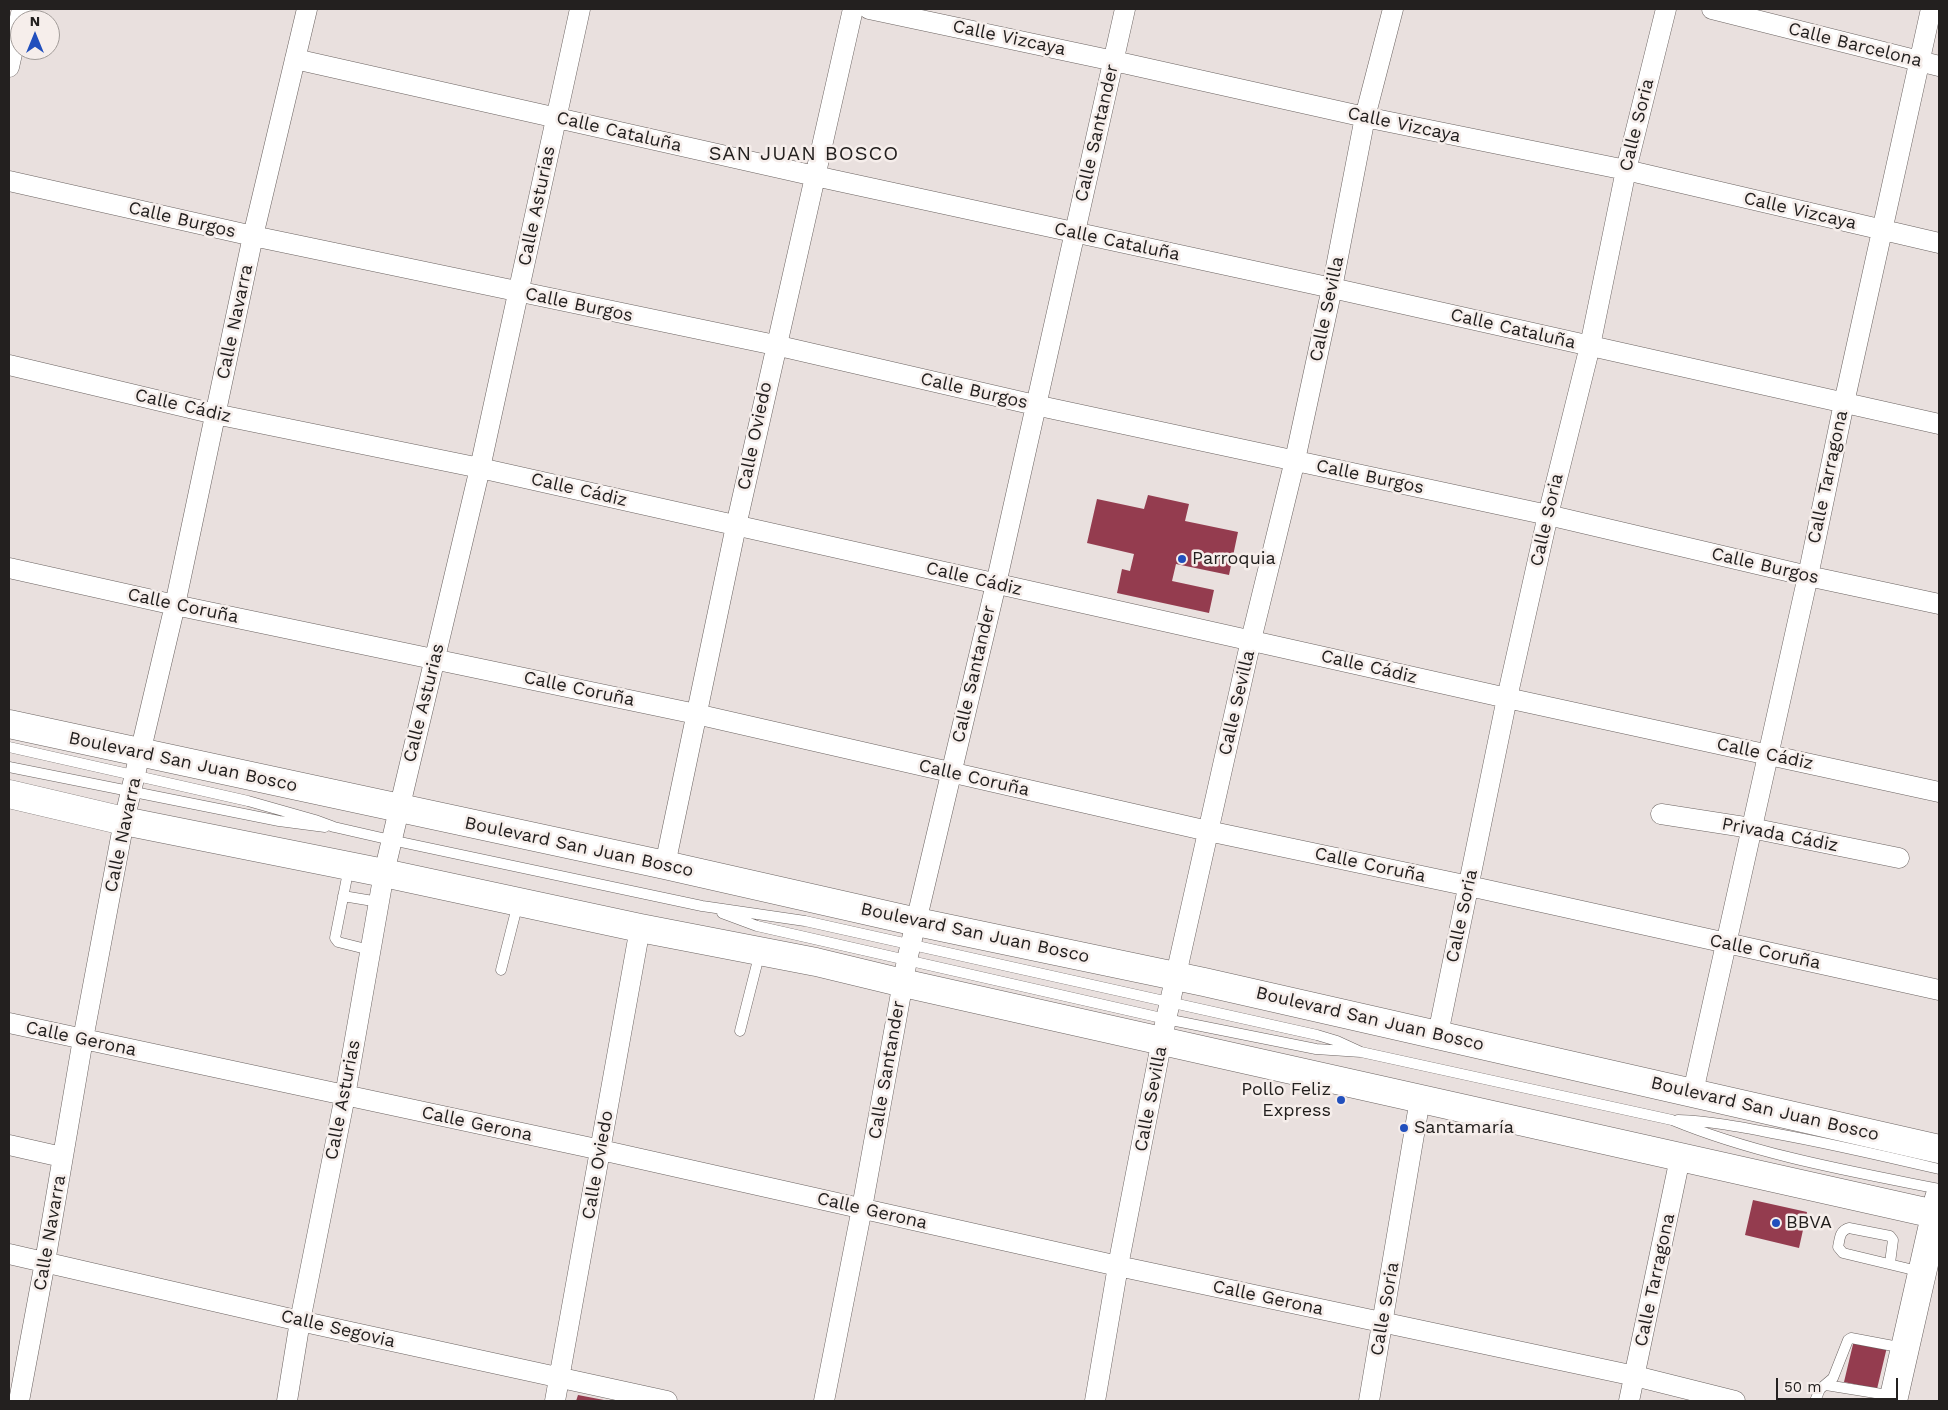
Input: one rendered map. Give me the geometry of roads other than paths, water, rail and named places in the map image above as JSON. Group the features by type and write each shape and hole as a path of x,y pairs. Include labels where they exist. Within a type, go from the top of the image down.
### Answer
{"street":[{"path":"9,67 22,9"},
{"name":"Calle Navarra","path":"19,1401 17,1375 45,1262 83,1039 124,821 175,605 253,236 307,9"},
{"name":"Calle Asturias","path":"287,1401 300,1321 345,1096 384,873 480,468 580,9"},
{"name":"Calle Oviedo","path":"666,865 696,714 775,345 853,9"},
{"name":"Calle Vizcaya","path":"869,9 1365,117 1626,170 1939,243"},
{"name":"Calle Santander","path":"824,1401 909,952 996,584 1125,9"},
{"name":"Calle Sevilla","path":"1095,1401 1118,1266 1169,1009 1251,640 1295,460 1332,288 1365,117 1393,9"},
{"name":"Calle Soria","path":"1438,1034 1507,698 1548,515 1590,346 1626,170 1666,9"},
{"name":"Calle Barcelona","path":"1712,9 1939,66"},
{"name":"Calle Tarragona","path":"1694,1092 1931,9"},
{"name":"Calle Cataluña","path":"295,59 815,176 1332,288 1939,424"},
{"name":"Calle Burgos","path":"9,181 519,293 775,345 1035,405 1548,515 1808,576 1939,604"},
{"name":"Calle Cádiz","path":"9,365 215,414 480,468 1507,698 1939,792"},
{"name":"Calle Coruña","path":"9,568 175,605 696,714 1208,832 1469,886 1939,990"},
{"name":"Boulevard San Juan Bosco","path":"9,724 136,773 398,809 666,865 909,952 1169,1009 1438,1034 1939,1149"},
{"name":"Boulevard San Juan Bosco","path":"9,794 124,821 384,873 640,928 816,962 909,952 1169,1009 1420,1098 1680,1158 1938,1204"},
{"name":"Privada Cádiz","path":"1661,814 1751,828 1899,858"},
{"name":"Calle Oviedo","path":"555,1401 602,1150 640,928"},
{"name":"Calle Gerona","path":"9,1023 602,1150 1118,1266 1635,1376 1735,1401"},
{"name":"Calle Soria","path":"1369,1401 1420,1098"},
{"path":"9,1145 62,1157"},
{"name":"Calle Tarragona","path":"1629,1401 1680,1158"},
{"path":"1894,1399 1938,1204"},
{"name":"Calle Segovia","path":"9,1254 300,1321 667,1401"}],"lane":[{"path":"9,747 136,773 248,801 334,827 391,840 702,906 805,921 909,952"},
{"path":"9,767 136,773 279,821 309,826 334,827"},
{"path":"349,866 335,938 338,942 370,950"},
{"path":"343,896 379,902"},
{"path":"501,970 518,902"},
{"path":"702,906 758,926 909,952"},
{"path":"740,1031 760,951"},
{"path":"1169,1009 1324,1037 1361,1052"},
{"path":"1169,1009 1316,1048 1361,1052 1672,1120 1745,1146 1832,1167 1938,1204"},
{"path":"1672,1120 1698,1120 1836,1145 1939,1169"},
{"path":"1890,1263 1892,1240 1890,1236 1849,1228 1840,1233 1838,1247 1843,1253 1923,1272"},
{"path":"1815,1401 1820,1389 1833,1378 1848,1340 1851,1338 1905,1348"},
{"path":"1826,1385 1894,1399"}],"place":[{"name":"Parroquia","path":"1182,559"},
{"name":"Pollo Feliz Express","path":"1341,1100"},
{"name":"Santamaría","path":"1404,1128"},
{"name":"BBVA","path":"1776,1223"}],"district":[{"name":"SAN JUAN BOSCO","path":"804,154"}]}
